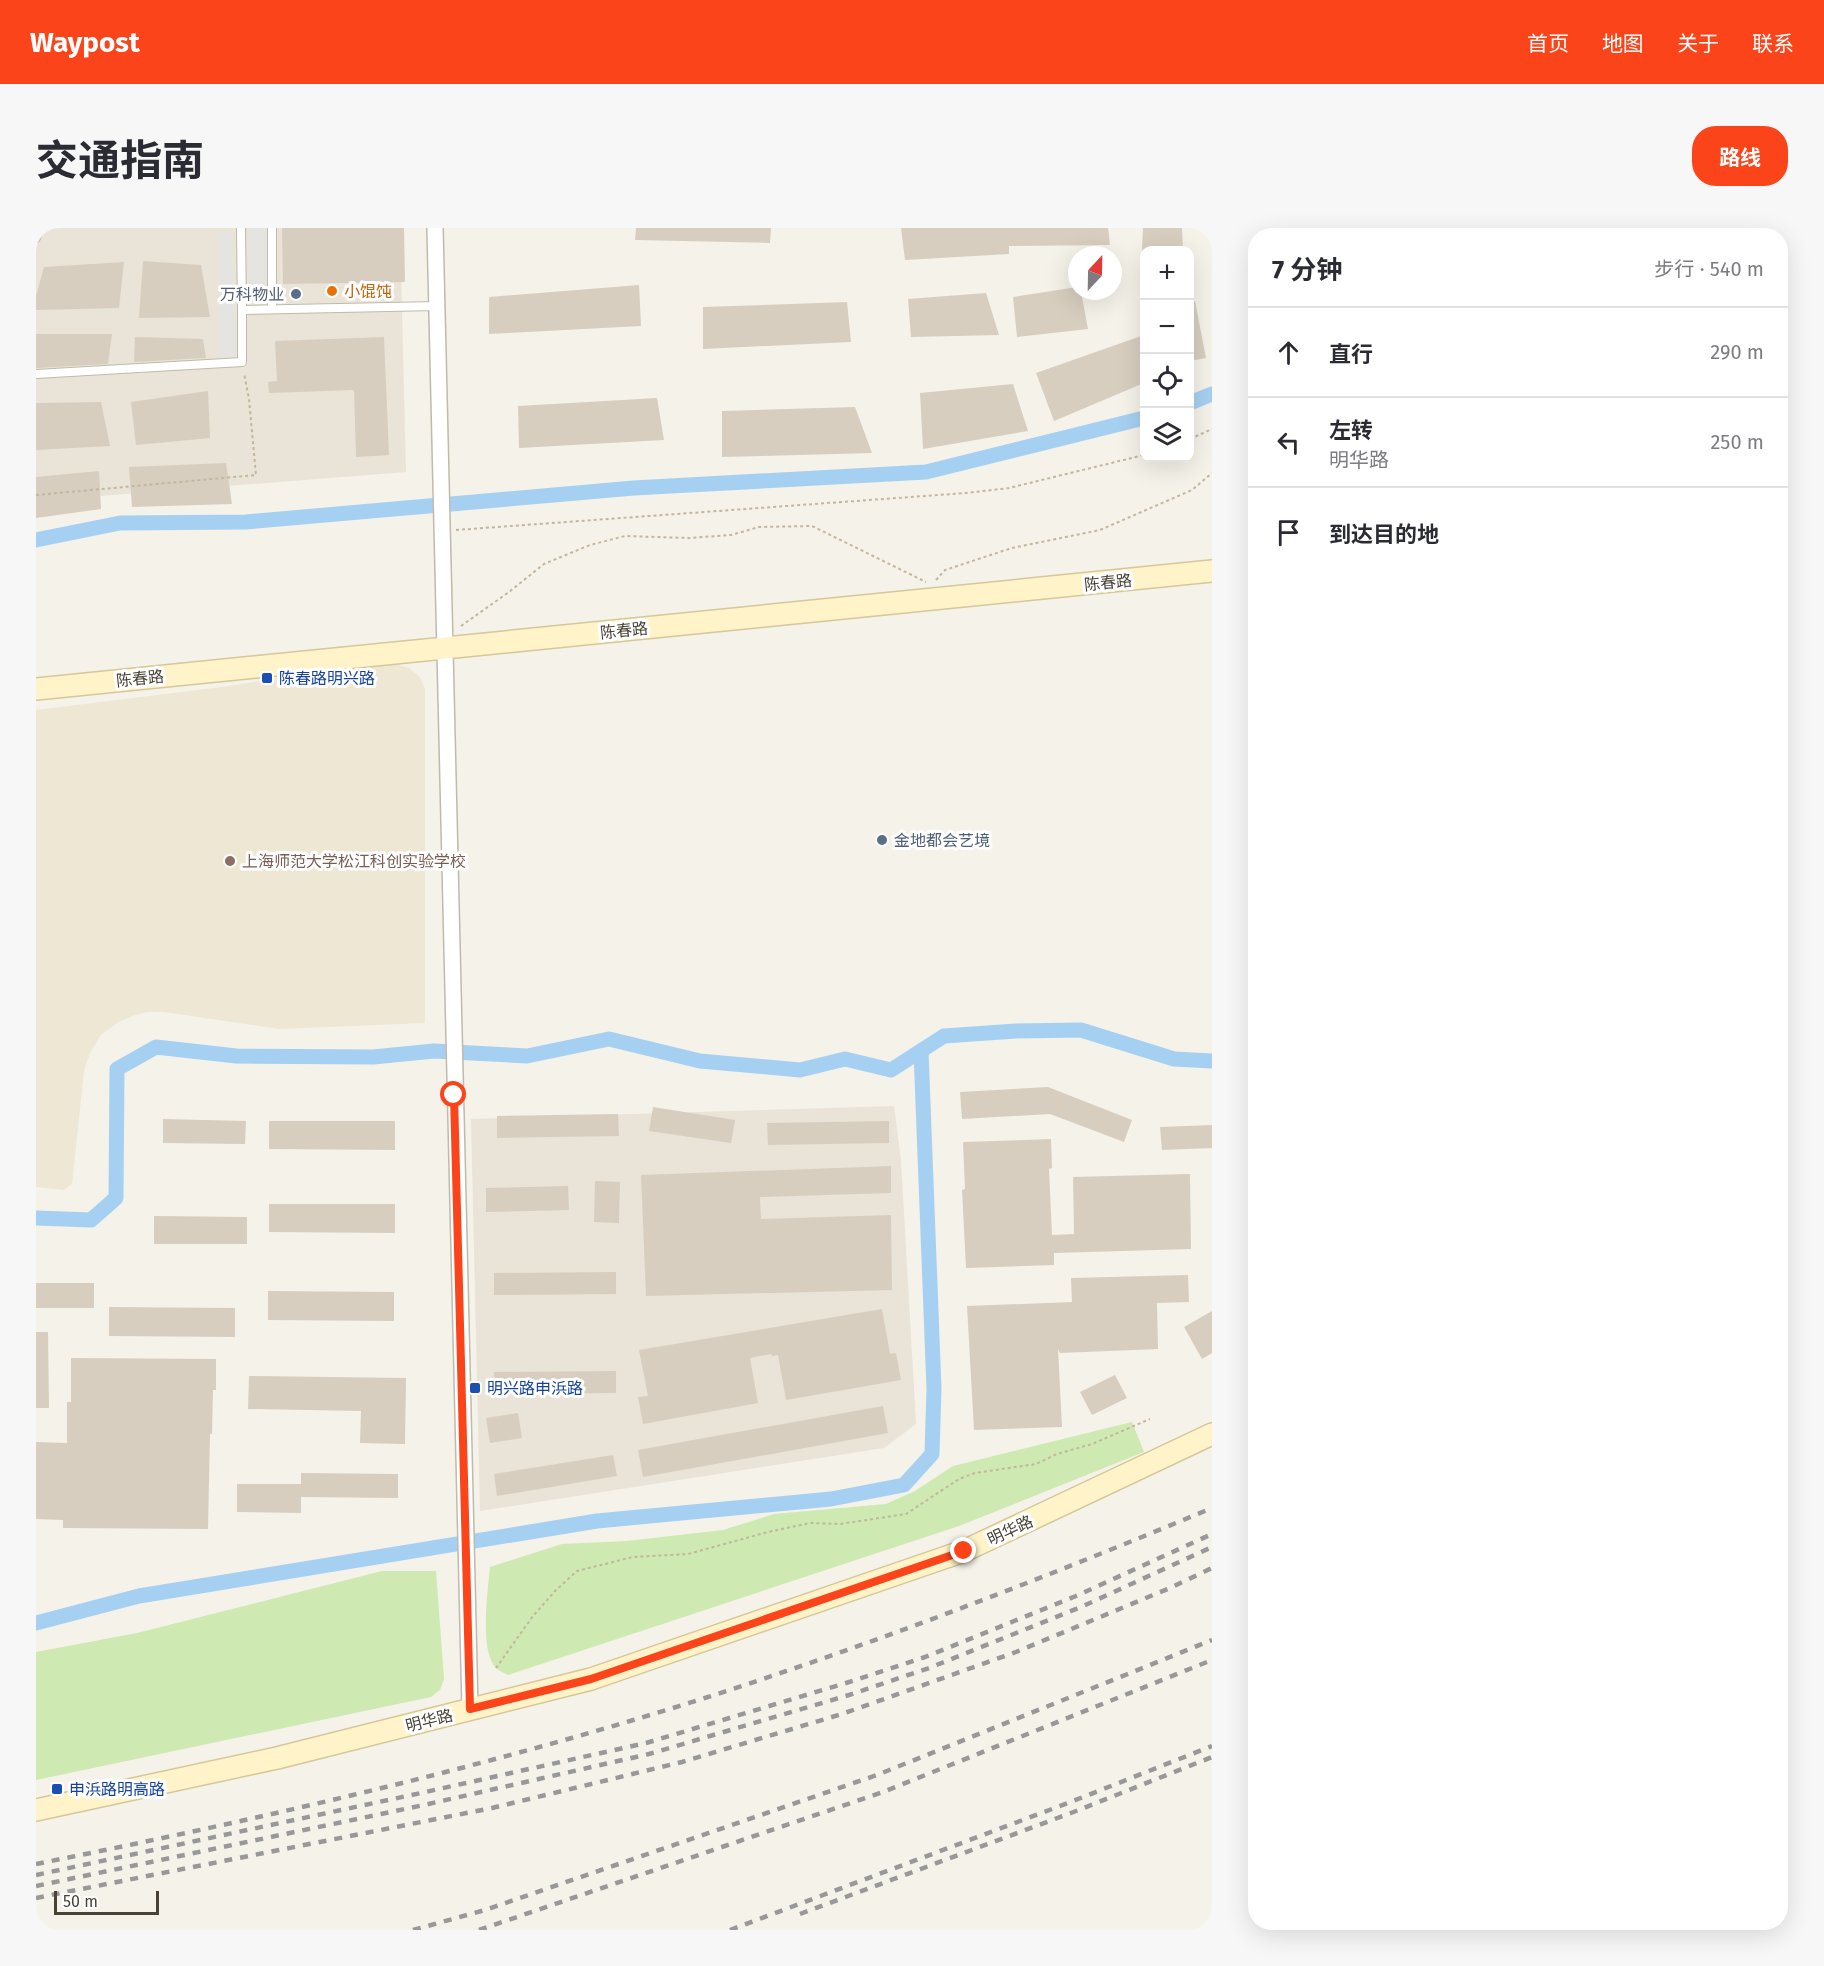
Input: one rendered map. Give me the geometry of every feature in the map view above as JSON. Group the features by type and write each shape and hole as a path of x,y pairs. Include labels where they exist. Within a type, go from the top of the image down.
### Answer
{"street":[{"path":"435,228 465,1574 470,1709"},
{"name":"陈春路","path":"36,688 1212,571"},
{"name":"明华路","path":"36,1810 277,1758 591,1679 964,1551 1212,1434"}],"lane":[{"path":"36,238 39,228"},
{"path":"36,374 242,362 241,228"},
{"path":"272,228 272,309"},
{"path":"242,310 437,306"}],"path":[{"path":"36,495 256,475 249,399 242,362"},
{"path":"1194,437 1212,429"},
{"path":"456,530 966,494 1009,488 1140,456"},
{"path":"461,626 544,564 590,545 624,536 689,538 731,535 759,527 812,526 932,584 945,570 990,555 1012,548 1100,530 1192,490 1212,473"},
{"path":"496,1668 533,1616 577,1571 633,1557 688,1554 810,1523 840,1524 906,1514 959,1479 975,1473 1036,1464 1057,1454 1092,1444 1150,1419"}],"shaded area":[{"path":"36,228 400,228 406,472 36,501"},
{"path":"247,228 268,228 269,285 248,284"},
{"path":"218,233 233,233 236,357 220,357"},
{"name":"上海师范大学松江科创实验学校","path":"395,664 409,668 420,677 425,689 425,1023 279,1029 164,1012 147,1012 132,1016 117,1023 101,1035 90,1053 84,1071 72,1184 64,1190 36,1187 36,710 230,686 349,666"},
{"path":"894,1106 901,1160 916,1424 884,1448 480,1511 471,1119"}],"green space":[{"path":"1132,1422 1144,1452 959,1526 508,1675 496,1668 491,1660 486,1635 490,1567 562,1544 627,1541 723,1530 774,1514 886,1504 915,1491 953,1466"},
{"path":"382,1571 436,1571 444,1679 440,1690 431,1697 36,1780 36,1652 137,1633"}],"building":[{"path":"282,228 404,228 405,282 283,284"},
{"path":"636,228 771,228 770,243 635,240"},
{"path":"901,228 1108,228 1110,245 1009,246 1009,254 905,260"},
{"path":"1143,228 1182,228 1183,246 1142,246"},
{"path":"143,261 201,265 210,317 139,318"},
{"path":"124,262 119,308 36,310 36,296 44,267"},
{"path":"639,285 641,326 489,334 489,297"},
{"path":"1068,288 1068,300 1083,300 1088,329 1017,337 1013,297"},
{"path":"986,293 999,335 911,337 908,299"},
{"path":"1194,301 1206,358 1194,360 1194,354"},
{"path":"847,302 851,342 703,349 703,307"},
{"path":"36,334 112,334 108,364 36,368"},
{"path":"1140,336 1140,385 1054,421 1036,373"},
{"path":"135,337 203,339 206,358 134,362"},
{"path":"384,337 389,455 356,457 354,390 269,393 268,382 277,381 275,341"},
{"path":"1013,384 1028,431 923,449 920,393"},
{"path":"208,391 210,438 136,445 131,402"},
{"path":"657,398 664,440 519,448 518,406"},
{"path":"101,402 110,446 36,450 36,403"},
{"path":"855,407 872,453 722,457 722,411"},
{"path":"226,463 232,504 132,507 129,467"},
{"path":"99,471 101,509 36,518 36,477"},
{"path":"1048,1087 1132,1120 1124,1142 1050,1114 962,1119 960,1092"},
{"path":"653,1107 735,1120 731,1143 649,1131"},
{"path":"618,1114 619,1136 497,1138 497,1116"},
{"path":"163,1119 246,1121 245,1144 163,1143"},
{"path":"269,1121 395,1121 395,1150 269,1149"},
{"path":"889,1121 889,1143 768,1145 767,1123"},
{"path":"1212,1125 1212,1148 1162,1150 1160,1127"},
{"path":"1051,1139 1052,1168 1049,1169 1052,1235 1074,1234 1073,1177 1190,1174 1191,1249 1054,1253 1054,1265 966,1268 962,1190 965,1189 963,1142"},
{"path":"891,1166 891,1193 760,1197 761,1219 891,1215 892,1290 646,1296 641,1175"},
{"path":"595,1181 620,1182 619,1223 594,1222"},
{"path":"568,1186 569,1210 486,1212 486,1188"},
{"path":"269,1204 395,1204 395,1233 269,1232"},
{"path":"154,1216 247,1217 247,1244 154,1244"},
{"path":"616,1272 616,1294 494,1295 494,1273"},
{"path":"1188,1275 1189,1302 1157,1303 1158,1349 1060,1353 1058,1349 1062,1427 974,1430 967,1306 1072,1302 1071,1278"},
{"path":"36,1283 94,1283 94,1308 36,1308"},
{"path":"268,1291 394,1292 394,1321 268,1320"},
{"path":"109,1307 235,1308 235,1337 109,1336"},
{"path":"882,1309 890,1354 896,1353 901,1380 786,1400 778,1355 772,1356 771,1354 750,1358 758,1403 643,1424 638,1397 648,1396 639,1350"},
{"path":"1212,1311 1212,1353 1202,1359 1184,1327"},
{"path":"36,1332 48,1332 49,1408 36,1408"},
{"path":"71,1358 216,1359 216,1390 213,1390 212,1434 210,1434 208,1529 63,1528 63,1520 36,1519 36,1442 67,1443 67,1402 71,1402"},
{"path":"616,1371 616,1393 495,1394 494,1372"},
{"path":"1115,1375 1127,1398 1092,1415 1080,1392"},
{"path":"249,1376 406,1378 405,1444 360,1443 361,1411 248,1409"},
{"path":"883,1406 888,1433 643,1477 638,1450"},
{"path":"518,1413 522,1438 490,1443 486,1418"},
{"path":"613,1455 617,1476 497,1496 494,1474"},
{"path":"301,1473 398,1474 398,1498 301,1497 301,1513 237,1512 237,1484 301,1484"}],"waterway":[{"path":"1194,401 1212,394"},
{"path":"36,540 120,523 246,522 634,488 926,472 1140,419"},
{"path":"36,1218 91,1220 116,1198 117,1069 156,1047 236,1056 373,1057 434,1051 527,1056 609,1039 700,1061 800,1070 845,1059 891,1070 944,1036 1016,1031 1081,1030 1174,1059 1212,1061"},
{"path":"36,1623 139,1596 597,1521 831,1499 904,1485 932,1454 934,1389 921,1051"}],"railway":[{"path":"36,1864 205,1829 374,1790 542,1746 708,1697 899,1631 1025,1584 1212,1508"},
{"path":"36,1875 646,1743 925,1657 1076,1596 1212,1534"},
{"path":"36,1886 424,1805 649,1754 849,1695 929,1668 1081,1607 1212,1547"},
{"path":"36,1898 492,1808 682,1762 842,1714 1016,1652 1170,1588 1212,1568"},
{"path":"413,1930 485,1910 877,1775 1212,1640"},
{"path":"479,1930 883,1792 1212,1660"},
{"path":"730,1930 1068,1803 1212,1746"},
{"path":"800,1914 1071,1813 1212,1757"}],"place":[{"name":"小馄饨","path":"332,291"},
{"name":"万科物业","path":"296,294"},
{"name":"陈春路明兴路","path":"267,678"},
{"name":"金地都会艺境","path":"882,840"},
{"name":"上海师范大学松江科创实验学校","path":"230,861"},
{"name":"明兴路申浜路","path":"475,1388"},
{"name":"申浜路明高路","path":"57,1789"}],"route":[{"path":"454,1095 470,1709 591,1679 964,1551"}]}
